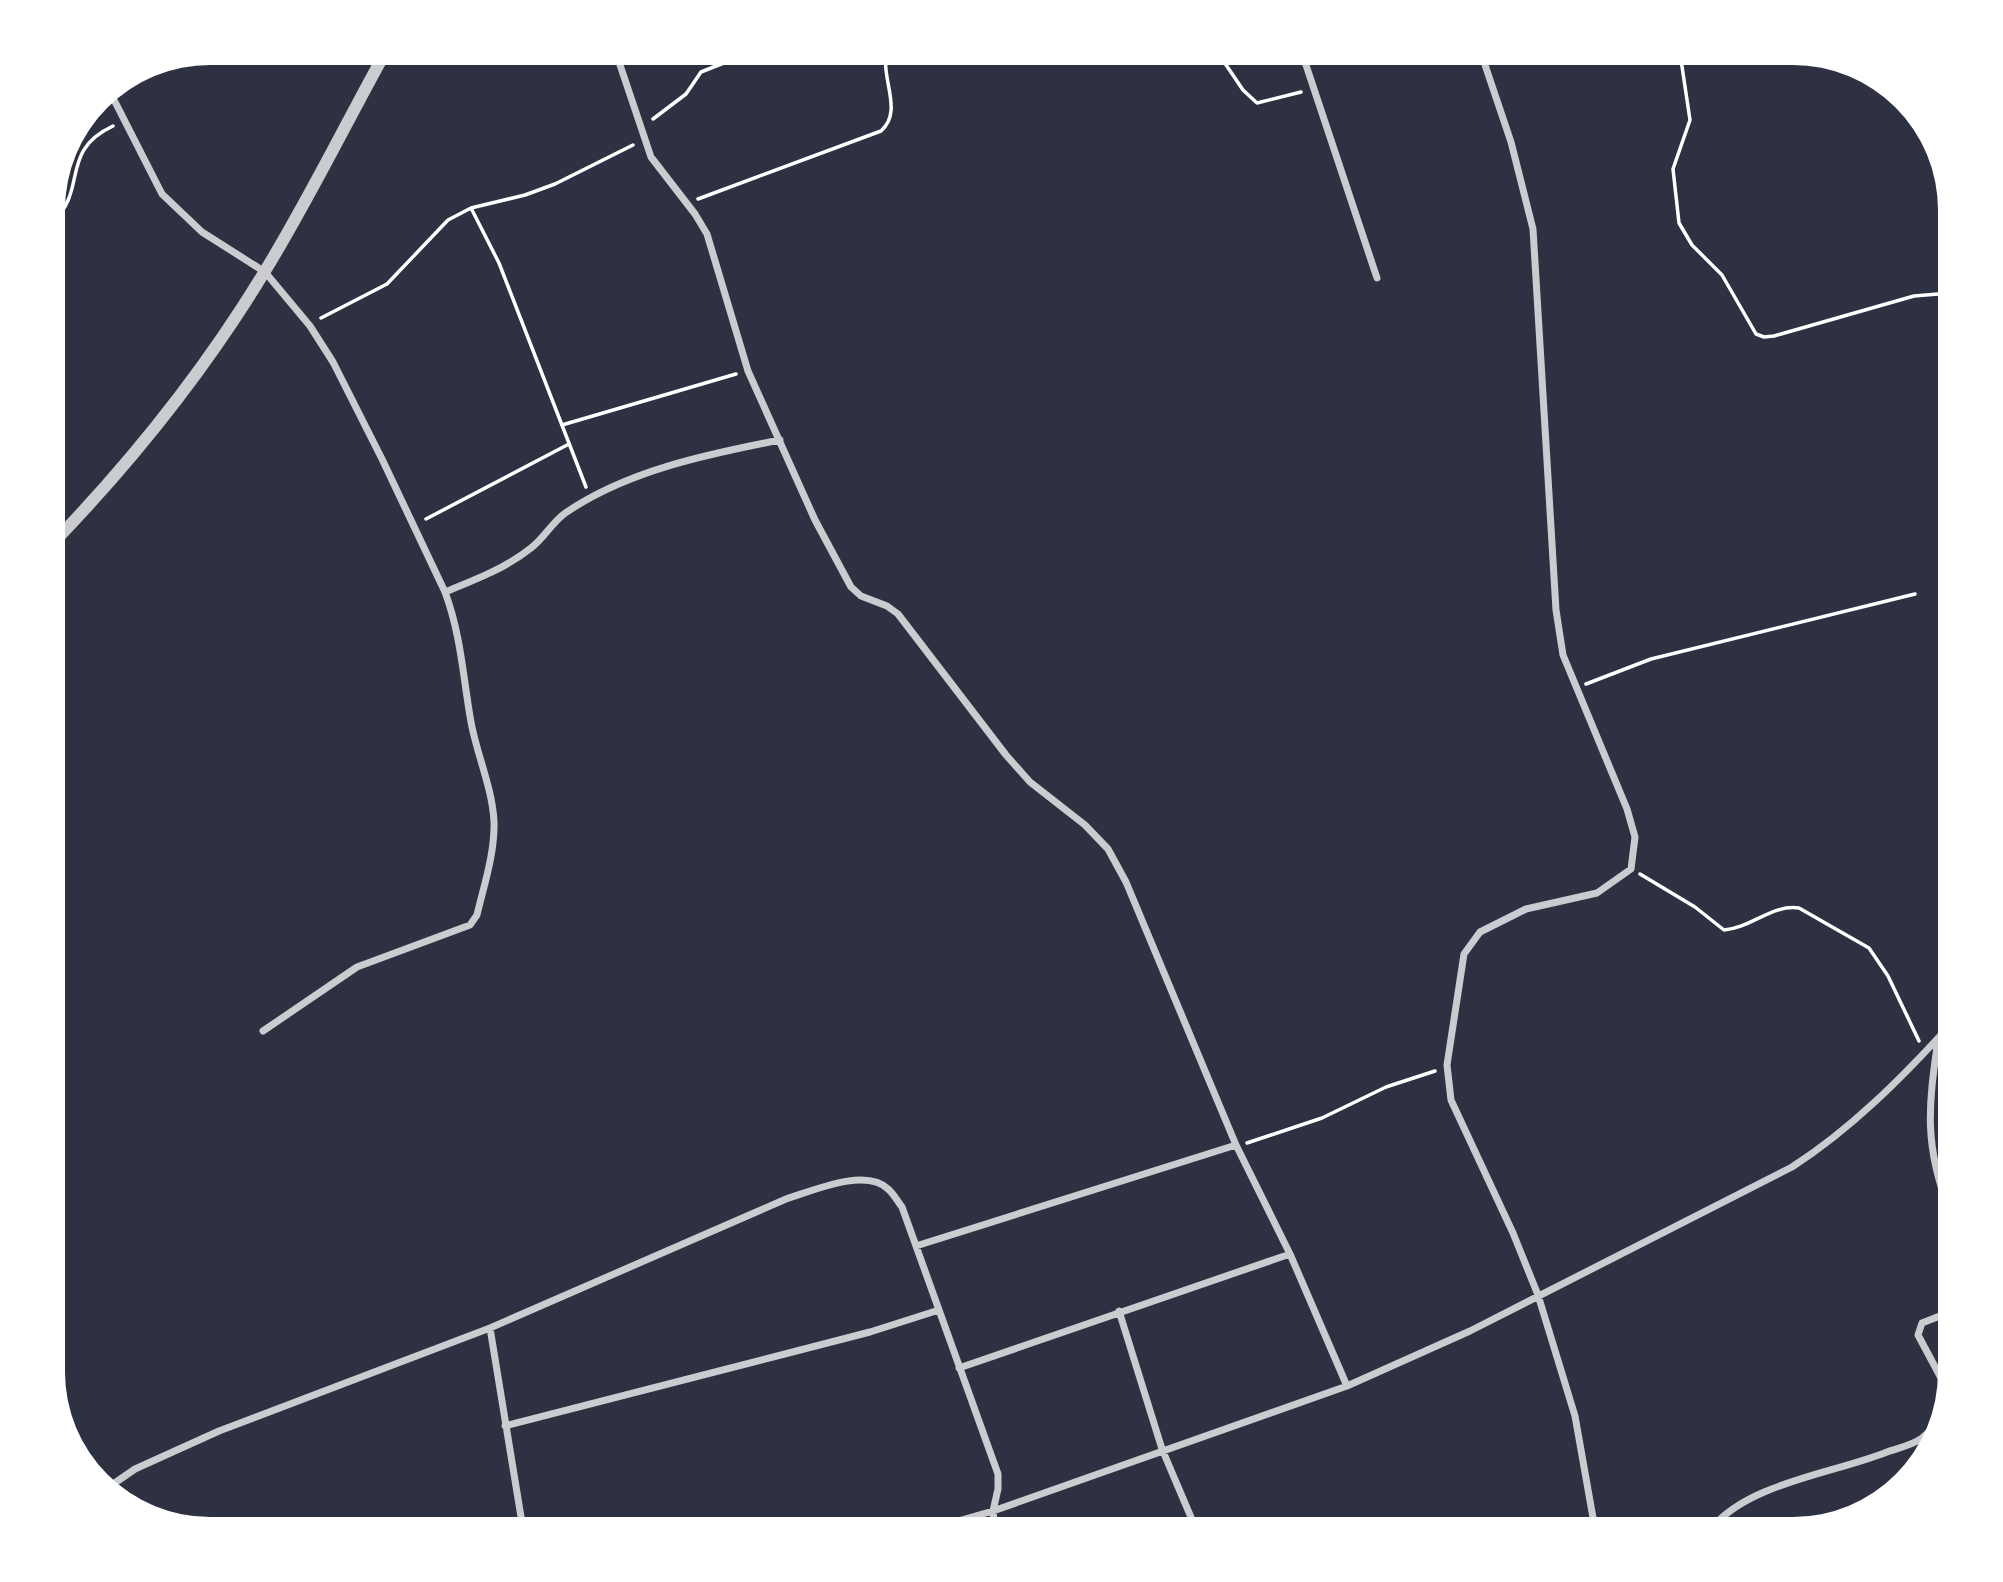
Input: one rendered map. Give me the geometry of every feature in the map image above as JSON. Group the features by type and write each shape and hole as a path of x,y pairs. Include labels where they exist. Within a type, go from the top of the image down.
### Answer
{"street":[{"path":"65,529 141,447 189,384 265,272 378,65"},
{"path":"620,65 644,140 662,173 687,203 707,234 748,371 798,486 851,587 861,596 887,606 898,614 1030,782 1085,825 1108,849 1148,932 1236,1145 1290,1254 1346,1386"},
{"path":"1306,65 1377,278"},
{"path":"1485,65 1511,142 1533,229 1556,610 1563,655 1627,809 1635,837 1631,869 1597,893 1526,909 1480,932 1464,954 1447,1065 1451,1100 1513,1233 1538,1295 1575,1416 1593,1517"},
{"path":"114,101 162,194 174,208 229,251 265,272 310,326 333,362 382,459 456,621 471,722 494,820 493,845 477,915 460,930 418,942 357,967 263,1031"},
{"path":"445,592 509,563 531,549 564,515 591,499 675,466 780,440"},
{"path":"973,1517 1346,1386 1470,1331 1792,1167 1826,1145 1938,1039"},
{"path":"1938,1039 1928,1108 1932,1157 1938,1174"},
{"path":"916,1246 1236,1145"},
{"path":"116,1482 135,1469 219,1431 490,1328 715,1228 835,1183 869,1180 887,1187 902,1207 998,1474 994,1517"},
{"path":"959,1368 1290,1254"},
{"path":"505,1426 870,1332 939,1310"},
{"path":"1119,1311 1162,1450 1190,1517"},
{"path":"1938,1317 1922,1323 1918,1335 1938,1372"},
{"path":"490,1328 521,1517"},
{"path":"1725,1517 1762,1491 1793,1484 1922,1438"}],"path":[{"path":"640,131 685,94 701,72 718,65"},
{"path":"687,203 881,131 889,123 891,109 888,65"},
{"path":"1227,65 1243,90 1257,103 1313,88"},
{"path":"1682,65 1690,120 1672,169 1679,223 1692,245 1722,275 1756,334 1774,336 1914,296 1938,294"},
{"path":"65,205 79,154 87,141 125,121"},
{"path":"310,326 351,300 387,284 448,220 471,208 525,195 555,184 644,140"},
{"path":"471,208 499,263 591,499"},
{"path":"562,425 748,371"},
{"path":"413,527 569,443"},
{"path":"1575,688 1651,659 1915,594"},
{"path":"1631,869 1695,907 1724,929 1734,929 1789,907 1799,908 1858,940 1877,957 1924,1052"},
{"path":"1236,1145 1322,1118 1386,1087 1429,1074 1447,1065"}]}
